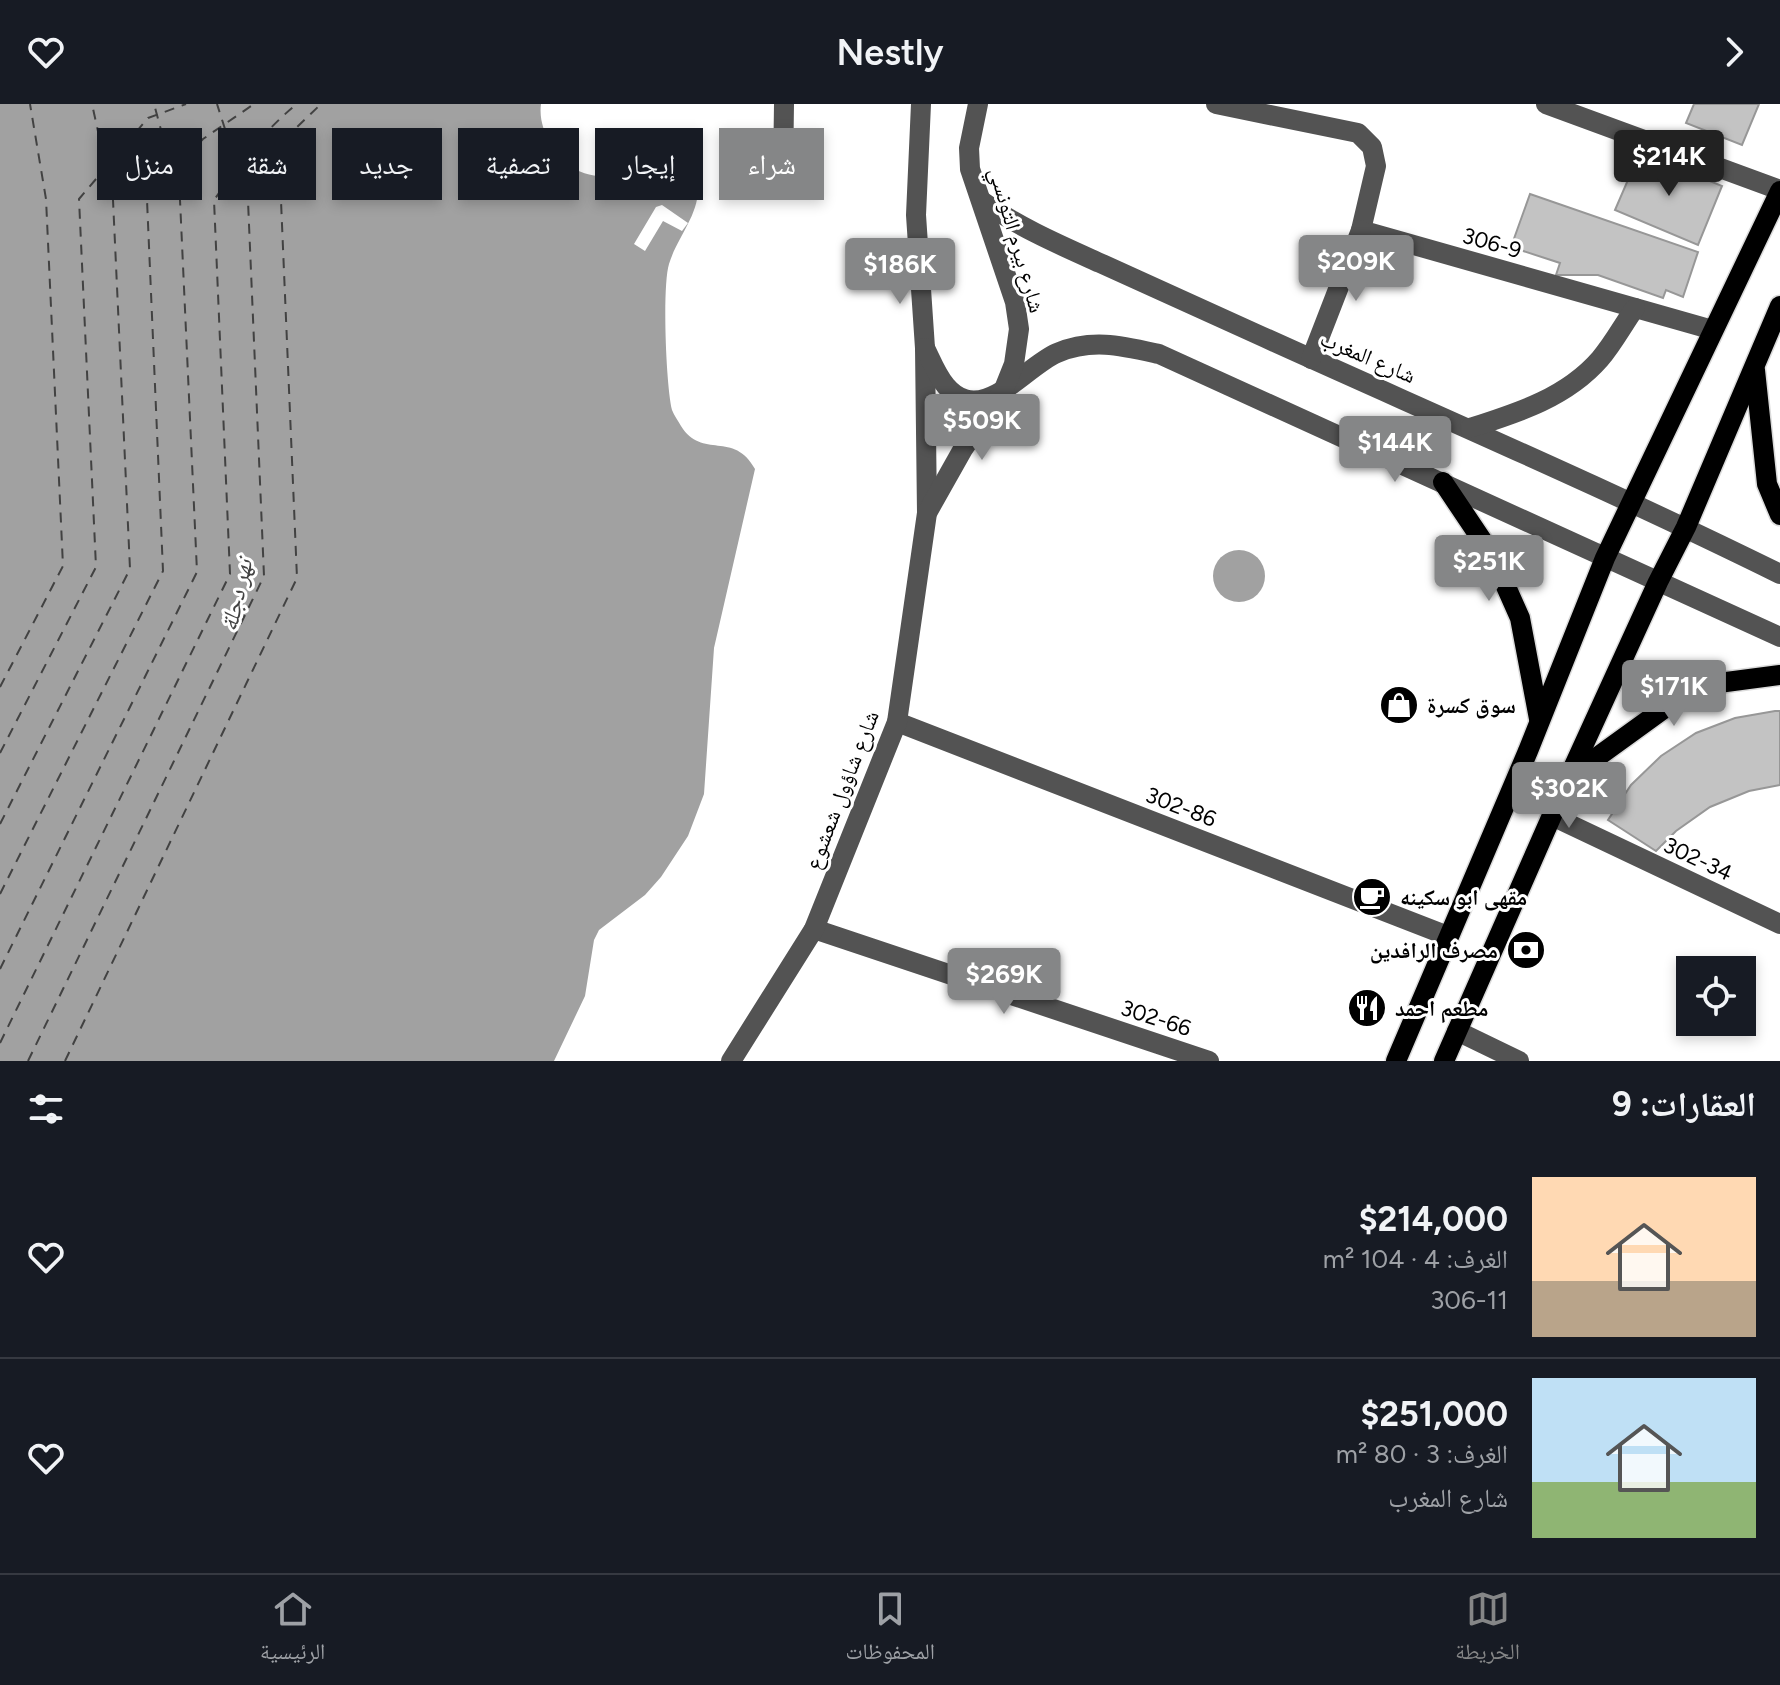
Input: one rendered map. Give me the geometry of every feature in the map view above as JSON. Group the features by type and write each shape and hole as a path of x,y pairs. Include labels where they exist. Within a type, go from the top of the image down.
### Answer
{"main road":[{"path":"1396,1061 1540,721 1605,558 1780,190"},
{"path":"1444,1061 1568,779 1686,527 1780,306"},
{"path":"1755,365 1767,484 1780,515"},
{"path":"1443,482 1492,555 1520,618 1540,721"},
{"path":"1568,779 1683,695 1711,684 1780,675"}],"street":[{"path":"784,104 784,128"},
{"path":"921,104 916,215 925,348 927,513"},
{"name":"شارع بيرم التونسي","path":"978,104 969,148 970,169 1008,276 1019,329 1014,364 1004,389"},
{"path":"1216,104 1358,133 1372,147 1376,166 1361,230 1311,359"},
{"path":"1546,104 1780,190"},
{"name":"شارع المغرب","path":"982,201 1059,245 1470,428 1686,527 1780,574"},
{"name":"306-9","path":"1361,230 1713,330"},
{"path":"1470,428 1522,412 1582,377 1600,359 1635,308"},
{"path":"925,348 945,386 956,394 981,400 994,397 1057,352 1082,345 1113,343 1159,354 1780,637"},
{"name":"شارع شاؤول شعشوع","path":"731,1061 814,929 897,722 927,513 963,449 1004,389"},
{"name":"302-86","path":"897,722 1448,936"},
{"name":"302-34","path":"1552,816 1780,924"},
{"name":"302-66","path":"814,929 1209,1061"},
{"path":"1457,1031 1519,1061"}],"water":[{"name":"نهر دجلة","path":"0,104 541,104 543,128 458,128 458,200 579,200 579,171 595,175 595,200 697,200 669,264 667,276 666,336 672,410 689,436 698,442 738,451 747,457 755,469 714,648 704,794 688,836 661,877 645,895 599,930 594,940 585,996 554,1061 0,1061"},
{"path":"1239,550 1257,558 1265,576 1257,594 1239,602 1221,594 1213,576 1221,558"}],"pier":[{"path":"662,205 688,223 682,231 663,221 645,251 634,244 656,207"}],"building":[{"path":"1694,104 1759,104 1742,145 1686,123"},
{"path":"1640,152 1722,186 1698,245 1615,210"},
{"path":"1530,194 1698,252 1683,297 1666,290 1663,298 1598,275 1556,275 1560,263 1511,247"},
{"path":"1780,711 1780,785 1749,791 1710,807 1676,831 1656,851 1608,820 1631,785 1661,756 1696,733 1735,718"}],"ferry route":[{"path":"0,687 63,566 46,199 30,104"},
{"path":"0,824 130,569 113,200 92,104"},
{"path":"0,969 197,572 180,200 154,104"},
{"path":"0,753 96,567 79,199 148,118 186,104"},
{"path":"28,1061 264,576 248,201 217,104"},
{"path":"0,894 163,571 147,200 203,139 254,104"},
{"path":"0,1043 230,574 214,200 262,137 297,104"},
{"path":"65,1061 297,578 281,201 294,130 321,104"}],"place":[{"name":"سوق كسرة","path":"1399,705"},
{"name":"مقهى ابو سكينه","path":"1372,897"},
{"name":"مصرف الرافدين","path":"1526,950"},
{"name":"مطعم احمد","path":"1367,1008"}]}
